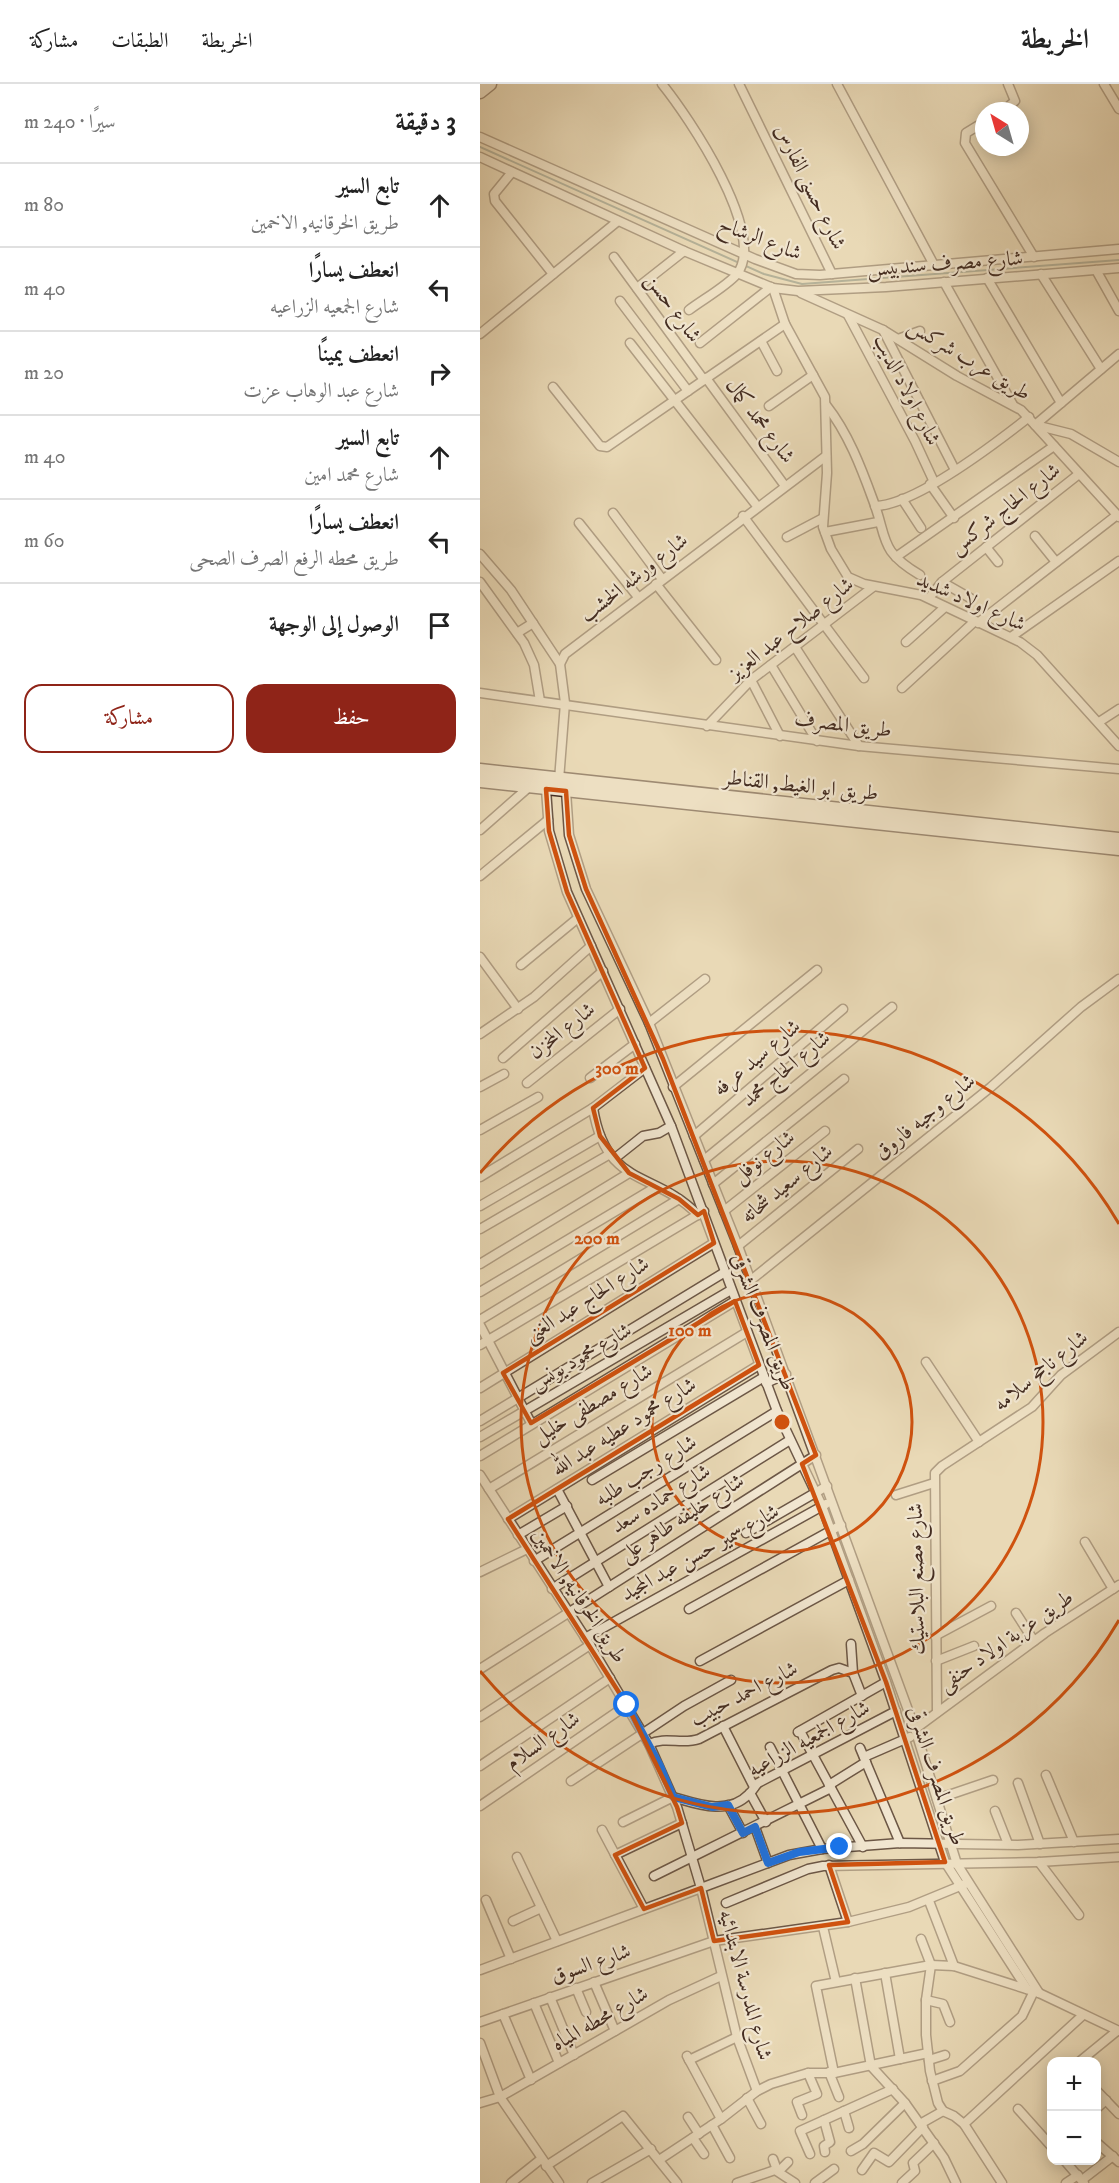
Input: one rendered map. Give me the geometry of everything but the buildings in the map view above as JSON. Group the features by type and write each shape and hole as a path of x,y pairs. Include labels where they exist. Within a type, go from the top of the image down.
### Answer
{"main road":[{"path":"480,92 490,84"},
{"name":"طريق ابو الغيط, القناطر","path":"480,770 1119,839"},
{"name":"طريق ابو الغيط, القناطر","path":"480,781 1119,849"}],"street":[{"path":"662,84 712,157 743,238 744,254 737,273 689,310"},
{"name":"شارع حسنى الفارس","path":"739,84 832,274"},
{"path":"837,84 934,265"},
{"path":"1008,84 1014,94 1014,102"},
{"path":"1104,84 1119,109"},
{"path":"975,128 966,133 965,143 1034,257"},
{"name":"شارع الرشاح","path":"480,137 744,254 796,274 832,274 1119,249"},
{"path":"480,157 684,251 772,288 785,324 813,375 826,405 853,450 875,506 885,543 896,557 920,575"},
{"path":"512,172 495,194 495,201 553,274"},
{"path":"480,334 618,221"},
{"path":"637,288 684,251"},
{"name":"شارع حسن","path":"614,257 705,379"},
{"name":"شارع مصرف سندبيس","path":"772,288 798,291 1119,268"},
{"path":"1096,270 1119,311"},
{"path":"1041,274 1101,369"},
{"path":"987,278 1061,403"},
{"path":"944,282 1013,405"},
{"path":"700,344 772,288"},
{"name":"طريق عرب شركس","path":"798,291 883,330 957,376 1013,405 1032,421 1071,434 1119,462"},
{"path":"620,301 688,391"},
{"name":"شارع اولاد الديب","path":"848,314 915,441 932,483 954,518"},
{"path":"553,387 600,447 607,447 785,324"},
{"path":"883,330 955,470"},
{"path":"898,339 920,331"},
{"path":"761,341 777,371"},
{"path":"630,343 757,506"},
{"path":"875,506 884,506 902,499 955,470 1061,403 1119,354"},
{"path":"769,406 813,375"},
{"name":"شارع محمد كمال","path":"705,379 785,486"},
{"name":"شارع اولاد شديد","path":"826,405 823,518 825,532 837,560 848,576 873,587 929,598 1011,637 1037,656 1119,746"},
{"path":"902,688 976,622 1118,516 1032,421"},
{"path":"896,557 1054,446"},
{"name":"شارع ورشه الخشب","path":"560,664 571,649 743,516 826,456"},
{"name":"شارع الحاج شركس","path":"929,598 942,582 1079,474"},
{"path":"902,499 921,528"},
{"path":"613,513 716,660"},
{"path":"743,516 864,678"},
{"path":"787,537 823,518"},
{"path":"825,532 878,522"},
{"path":"579,523 638,597"},
{"path":"1035,536 1056,562"},
{"path":"986,547 998,562"},
{"path":"480,554 511,590 560,664 565,703 559,780"},
{"path":"1011,637 1119,561"},
{"path":"480,582 517,633 534,665 540,701"},
{"path":"942,582 970,598"},
{"name":"شارع صلاح عبد العزيز","path":"706,726 751,680 873,587"},
{"path":"906,642 945,607"},
{"path":"517,633 533,623"},
{"path":"795,647 859,746"},
{"path":"771,665 817,741"},
{"path":"751,680 780,736"},
{"name":"طريق المصرف","path":"480,693 565,703 706,726 859,746 1119,769"},
{"path":"1099,722 1119,708"},
{"path":"480,830 529,787"},
{"name":"طريق المصرف الشرقى","path":"546,789 548,820 567,892 671,1126 701,1213 777,1411 822,1506 886,1682 945,1862 964,1884 1034,1991"},
{"name":"طريق المصرف الشرقى","path":"566,791 569,835 586,889 649,1023 751,1280 916,1731 964,1884"},
{"path":"480,876 548,820"},
{"path":"521,965 578,918"},
{"path":"480,1033 518,1009 591,946"},
{"path":"480,957 518,1009"},
{"path":"673,1087 817,970"},
{"path":"503,1058 603,971"},
{"path":"649,1023 705,978"},
{"name":"شارع وجيه فاروق","path":"751,1280 991,1087 1081,1007 1119,979"},
{"name":"شارع الحاج محمد","path":"704,1160 892,1007"},
{"name":"شارع المخزن","path":"527,1083 620,1009"},
{"name":"شارع سيد عرفه","path":"694,1136 843,1009"},
{"path":"590,1078 635,1044"},
{"path":"480,1176 593,1108 645,1068"},
{"path":"480,1087 504,1074"},
{"path":"713,1184 844,1079"},
{"path":"480,1130 538,1097"},
{"path":"484,1342 701,1213 679,1198 629,1173 612,1156 600,1136 593,1108"},
{"path":"480,1229 612,1156 643,1136 659,1133 671,1126"},
{"name":"شارع نوفل","path":"724,1211 825,1131"},
{"path":"480,1206 600,1136"},
{"name":"شارع سعيد شحاته","path":"738,1246 858,1149"},
{"path":"480,1264 629,1173"},
{"path":"480,1292 656,1187"},
{"path":"531,1423 484,1342 480,1322 679,1198"},
{"name":"شارع الحاج عبد الغنى","path":"480,1388 714,1242"},
{"path":"480,1421 725,1272"},
{"name":"شارع محمود يونس","path":"480,1437 731,1290"},
{"path":"480,1456 735,1301"},
{"name":"شارع مصطفى خليل","path":"489,1489 747,1332"},
{"name":"شارع ناجح سلامه","path":"934,1483 938,1469 1032,1407 1061,1375 1119,1332"},
{"path":"926,1362 979,1442"},
{"name":"شارع محمود عطيه عبد الله","path":"508,1519 759,1365"},
{"path":"591,1480 765,1380 786,1374"},
{"name":"شارع رجب طلبه","path":"534,1561 777,1411"},
{"name":"شارع حماده سعد","path":"552,1589 790,1440"},
{"name":"شارع خليفه طاهر على","path":"480,1669 816,1455"},
{"name":"طريق الخرقانيه, الاخمين","path":"480,1475 588,1642 649,1744 673,1797 700,1888"},
{"path":"896,1495 934,1483"},
{"name":"شارع مصنع البلاستيك","path":"934,1483 937,1712"},
{"path":"746,1533 827,1486"},
{"path":"557,1489 609,1587"},
{"name":"شارع سمير حسن عبد المجيد","path":"480,1717 588,1642 833,1500"},
{"path":"518,1535 567,1506"},
{"path":"689,1609 841,1525"},
{"path":"1085,1542 1116,1587"},
{"path":"480,1572 527,1549"},
{"path":"700,1661 849,1580"},
{"name":"طريق عزبة اولاد حنفى","path":"830,1786 865,1760 905,1739 937,1712 1034,1641 1116,1587"},
{"path":"935,1636 991,1606"},
{"path":"1016,1613 1034,1641"},
{"path":"851,1644 853,1673 862,1696"},
{"path":"936,1661 974,1646"},
{"name":"شارع احمد حبيب","path":"649,1744 664,1739 693,1741 832,1670 839,1668 853,1673"},
{"path":"480,1766 610,1678"},
{"path":"571,1781 684,1706 731,1680"},
{"path":"863,1847 799,1732 886,1682"},
{"name":"شارع السلام","path":"480,1806 627,1705"},
{"name":"شارع الجمعيه الزراعيه","path":"728,1805 782,1770 896,1711"},
{"path":"723,1726 766,1822"},
{"path":"770,1747 822,1849"},
{"path":"860,1748 900,1843"},
{"path":"1046,1775 1074,1842"},
{"path":"937,1799 993,1780"},
{"path":"1018,1783 1040,1844"},
{"path":"654,1876 800,1805 830,1786"},
{"path":"623,1822 673,1797 712,1807 728,1805 743,1833"},
{"path":"995,1811 1008,1844"},
{"path":"615,1855 682,1823"},
{"path":"755,1827 768,1863"},
{"path":"602,1830 644,1909"},
{"path":"480,1970 799,1852 900,1843 1040,1844 1119,1839"},
{"path":"517,1857 557,1941"},
{"path":"726,1903 808,1869 829,1865 1039,1862 1119,1857"},
{"path":"1039,1862 1079,1915"},
{"path":"829,1865 848,1922"},
{"name":"شارع السوق","path":"480,2022 714,1941 848,1922 928,1901 964,1884"},
{"name":"شارع المدرسة الابتدائيه","path":"700,1888 737,2037 757,2091"},
{"path":"486,1900 511,1959"},
{"path":"928,1901 954,1966"},
{"path":"513,1921 541,1908"},
{"path":"823,1927 836,1982"},
{"path":"921,1939 931,1965 926,2000 932,2081 943,2111 964,2124 1002,2183"},
{"path":"840,2097 831,2073 815,1987 931,1965 954,1966 1034,1991 1118,2031 1084,2057"},
{"path":"885,1973 900,2059"},
{"name":"شارع محطه المياه","path":"480,2103 500,2097 698,1985 721,1976"},
{"path":"855,1978 871,2066 905,2103 934,2143 956,2183"},
{"path":"594,1982 615,2031"},
{"path":"576,1988 586,2012"},
{"path":"932,2081 960,2071 1022,2016 1034,1991"},
{"path":"550,1997 574,2055"},
{"path":"926,2000 943,2004 950,2022"},
{"path":"534,2003 559,2063"},
{"path":"503,2014 531,2080"},
{"path":"964,2124 1083,2015"},
{"path":"721,2119 688,2058 737,2037"},
{"path":"480,2043 500,2097 559,2183"},
{"path":"659,2160 721,2119 757,2091 808,2073 831,2073 900,2059 945,2055"},
{"path":"802,2115 797,2102 817,2094 808,2073"},
{"path":"810,2154 800,2131 893,2089"},
{"path":"1101,2095 1119,2114"},
{"path":"747,2098 761,2124"},
{"path":"1101,2104 1106,2100"},
{"path":"870,2159 856,2149 905,2103"},
{"path":"1017,2109 1047,2142"},
{"path":"844,2111 849,2128"},
{"path":"862,2170 876,2153 890,2162 921,2126 943,2111"},
{"path":"511,2183 625,2117 675,2182"},
{"path":"688,2117 704,2154"},
{"path":"824,2120 830,2142 824,2146 825,2152"},
{"path":"712,2125 730,2158"},
{"path":"902,2183 915,2171 913,2163 934,2143"},
{"path":"1066,2183 1081,2179 1116,2159 1101,2146"},
{"path":"592,2183 651,2149"},
{"path":"773,2159 778,2170 795,2183"},
{"path":"737,2183 778,2170 788,2162"},
{"path":"1068,2165 1081,2179"},
{"path":"815,2183 834,2169"}],"highlighted area":[{"path":"546,789 566,791 569,835 586,889 663,1059 816,1455 802,1464 886,1682 945,1862 829,1865 848,1922 714,1941 701,1888 644,1909 615,1855 682,1823 677,1807 627,1705 508,1519 759,1365 735,1301 531,1423 503,1373 714,1243 704,1211 698,1215 679,1199 629,1173 600,1136 593,1108 645,1068 567,892 549,831"}],"waterway":[{"path":"480,147 764,274 802,284 1119,260"}],"route":[{"path":"627,1705 660,1766 673,1797 712,1807 728,1805 743,1833 755,1827 768,1863 799,1852 840,1847"}]}
